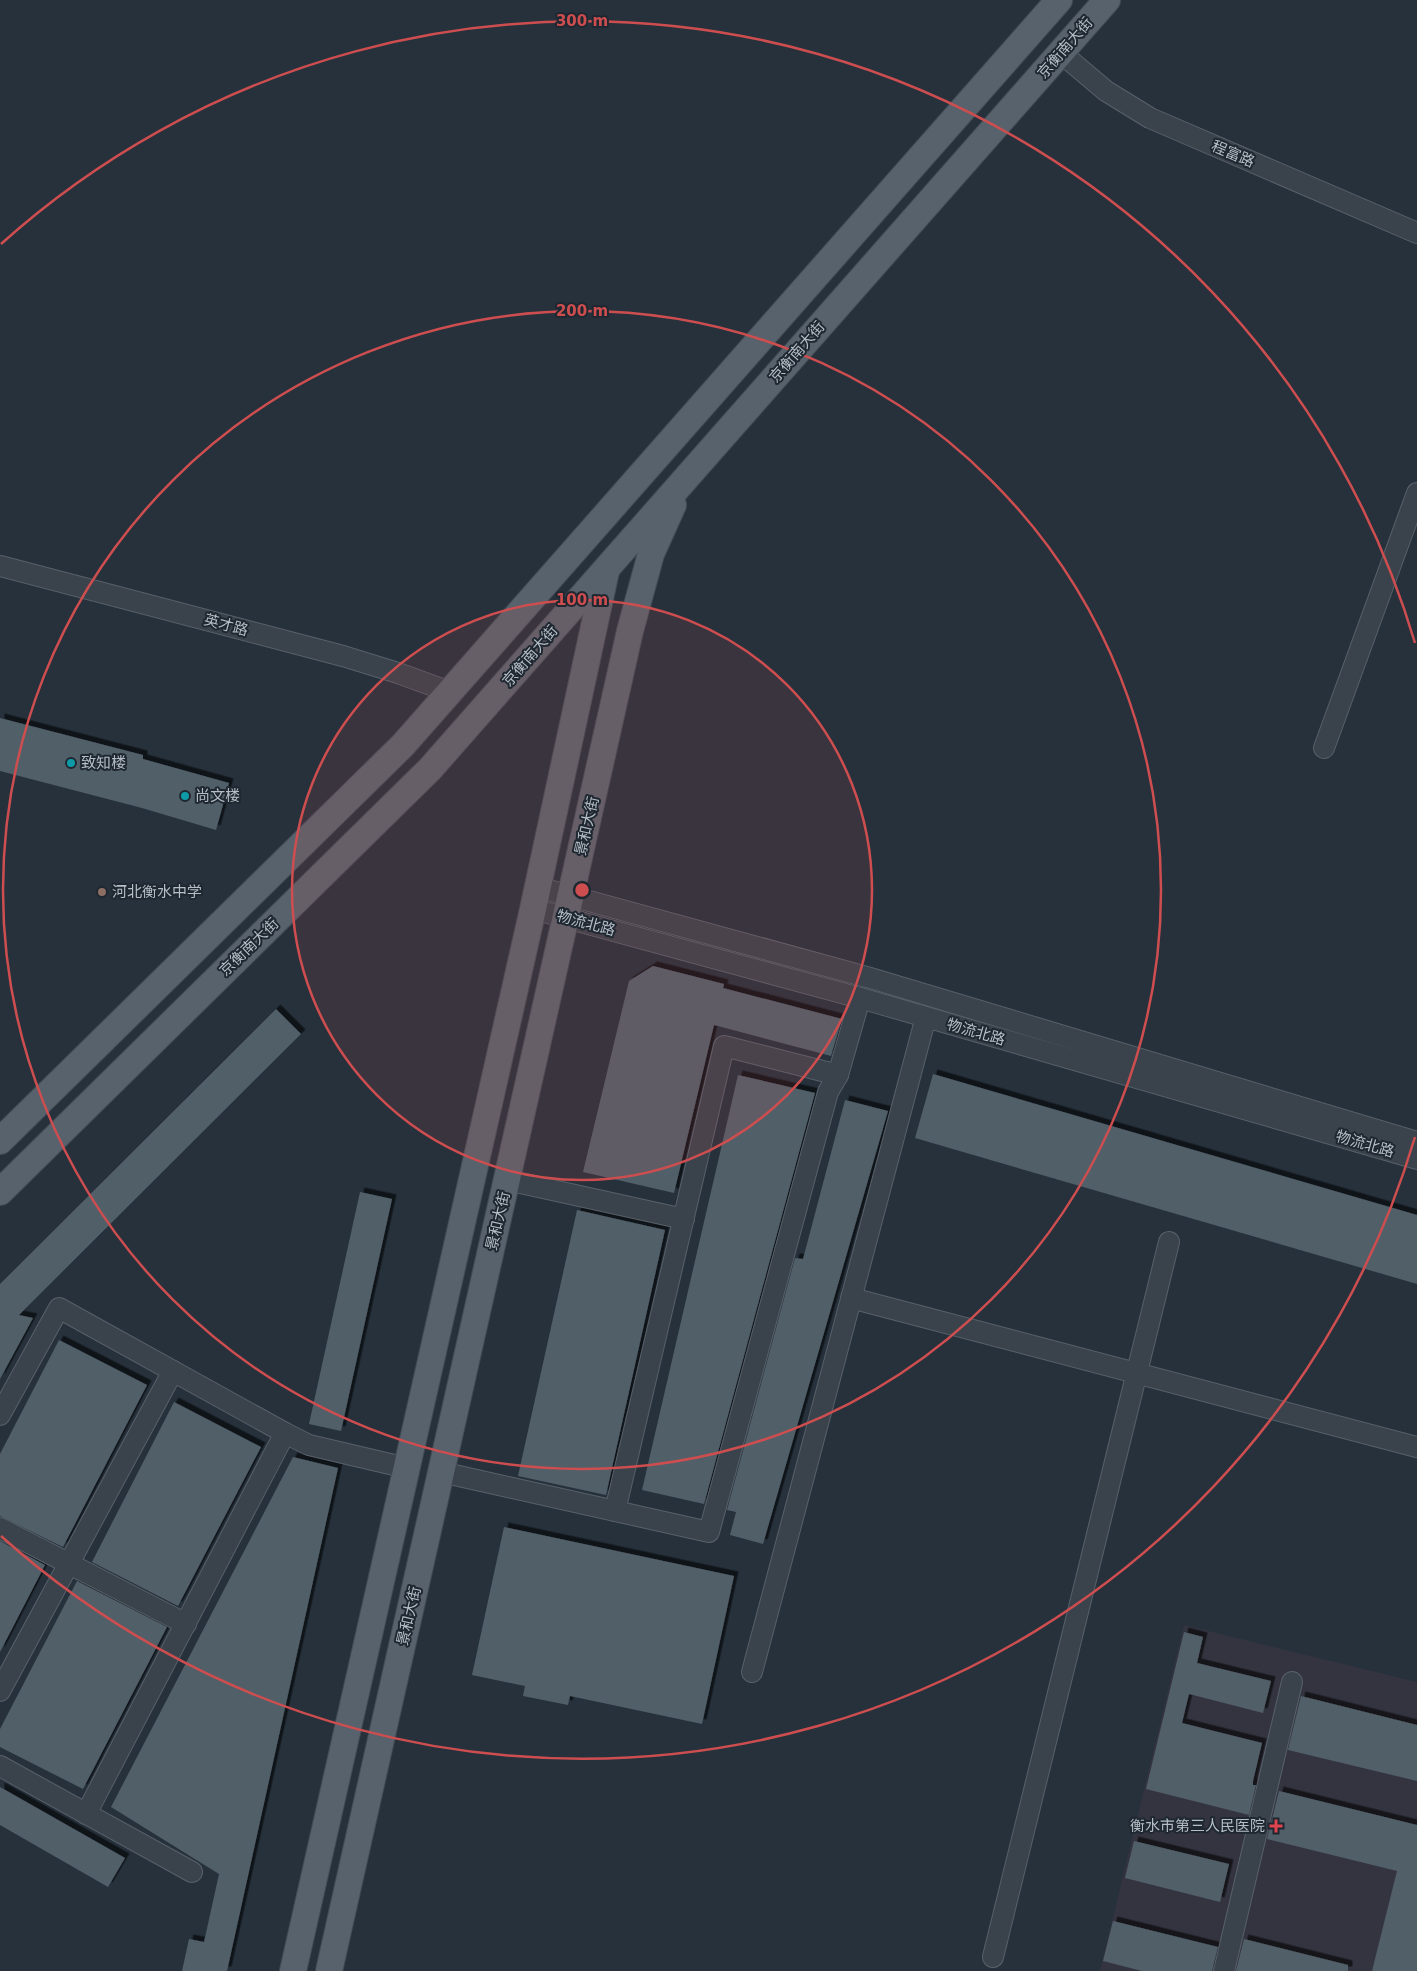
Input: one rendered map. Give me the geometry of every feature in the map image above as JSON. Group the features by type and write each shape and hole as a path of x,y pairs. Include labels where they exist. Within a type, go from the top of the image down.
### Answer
{"main road":[{"path":"0,1141 403,744 1059,0"},
{"name":"京衡南大街","path":"0,1192 430,769 1108,0"},
{"name":"景和大街","path":"329,1971 630,631 651,554 687,477"},
{"path":"294,1971 536,898 623,495"}],"street":[{"name":"程富路","path":"1061,53 1106,91 1150,118 1417,233"},
{"path":"1324,748 1417,493"},
{"name":"英才路","path":"0,566 343,656 450,692"},
{"name":"物流北路","path":"536,898 867,977 1417,1142"},
{"name":"物流北路","path":"569,907 860,998 1417,1159"},
{"path":"441,1472 709,1532 828,1092 838,1075 860,998"},
{"path":"752,1672 924,1024"},
{"path":"615,1511 724,1046 838,1075"},
{"path":"507,1180 684,1219"},
{"path":"993,1957 1169,1242"},
{"path":"851,1298 1417,1447"},
{"path":"0,1415 59,1308 309,1445 407,1468"},
{"path":"0,1691 173,1371"},
{"path":"86,1814 285,1433"},
{"path":"0,1528 186,1624"},
{"path":"1224,1971 1292,1682"},
{"path":"0,1766 192,1872"}],"shaded area":[{"name":"衡水市第三人民医院","path":"1184,1625 1417,1682 1417,1971 1100,1971"}],"building":[{"name":"致知楼","path":"0,718 143,755 143,759 229,783 216,830 142,808 0,771"},
{"path":"653,966 724,984 723,988 842,1019 831,1056 714,1025 674,1193 583,1172 629,981"},
{"path":"276,1009 301,1034 19,1315 33,1318 0,1379 0,1284"},
{"path":"933,1074 1417,1215 1417,1284 915,1138"},
{"path":"738,1075 815,1093 704,1504 642,1490"},
{"path":"845,1100 888,1111 763,1544 730,1535 736,1512 727,1510 795,1258 803,1259"},
{"path":"360,1192 392,1199 341,1431 309,1424"},
{"path":"577,1210 665,1230 606,1495 518,1476"},
{"path":"59,1340 147,1385 63,1547 0,1516 0,1454"},
{"path":"174,1402 261,1447 178,1606 92,1562"},
{"path":"293,1457 338,1468 227,1971 182,1971 189,1939 204,1942 219,1874 111,1807"},
{"path":"504,1527 734,1576 702,1724 570,1696 568,1705 523,1696 525,1686 472,1675"},
{"path":"0,1541 45,1565 0,1652"},
{"path":"77,1581 167,1627 83,1789 0,1747 0,1729"},
{"path":"1184,1632 1203,1637 1197,1663 1271,1681 1263,1713 1189,1694 1182,1723 1262,1743 1253,1781 1253,1785 1256,1785 1249,1815 1146,1789"},
{"path":"1301,1696 1417,1725 1417,1781 1288,1750"},
{"path":"0,1787 125,1858 108,1887 0,1825"},
{"path":"1279,1791 1417,1825 1417,1971 1372,1971 1397,1871 1267,1839"},
{"path":"1134,1841 1229,1864 1220,1902 1125,1878"},
{"path":"1113,1921 1218,1947 1212,1971 1142,1971 1103,1961"},
{"path":"1244,1939 1348,1965 1348,1971 1236,1971"}],"place":[{"name":"致知楼","path":"71,763"},
{"name":"尚文楼","path":"185,796"},
{"name":"河北衡水中学","path":"102,892"},
{"name":"衡水市第三人民医院","path":"1276,1826"}]}
